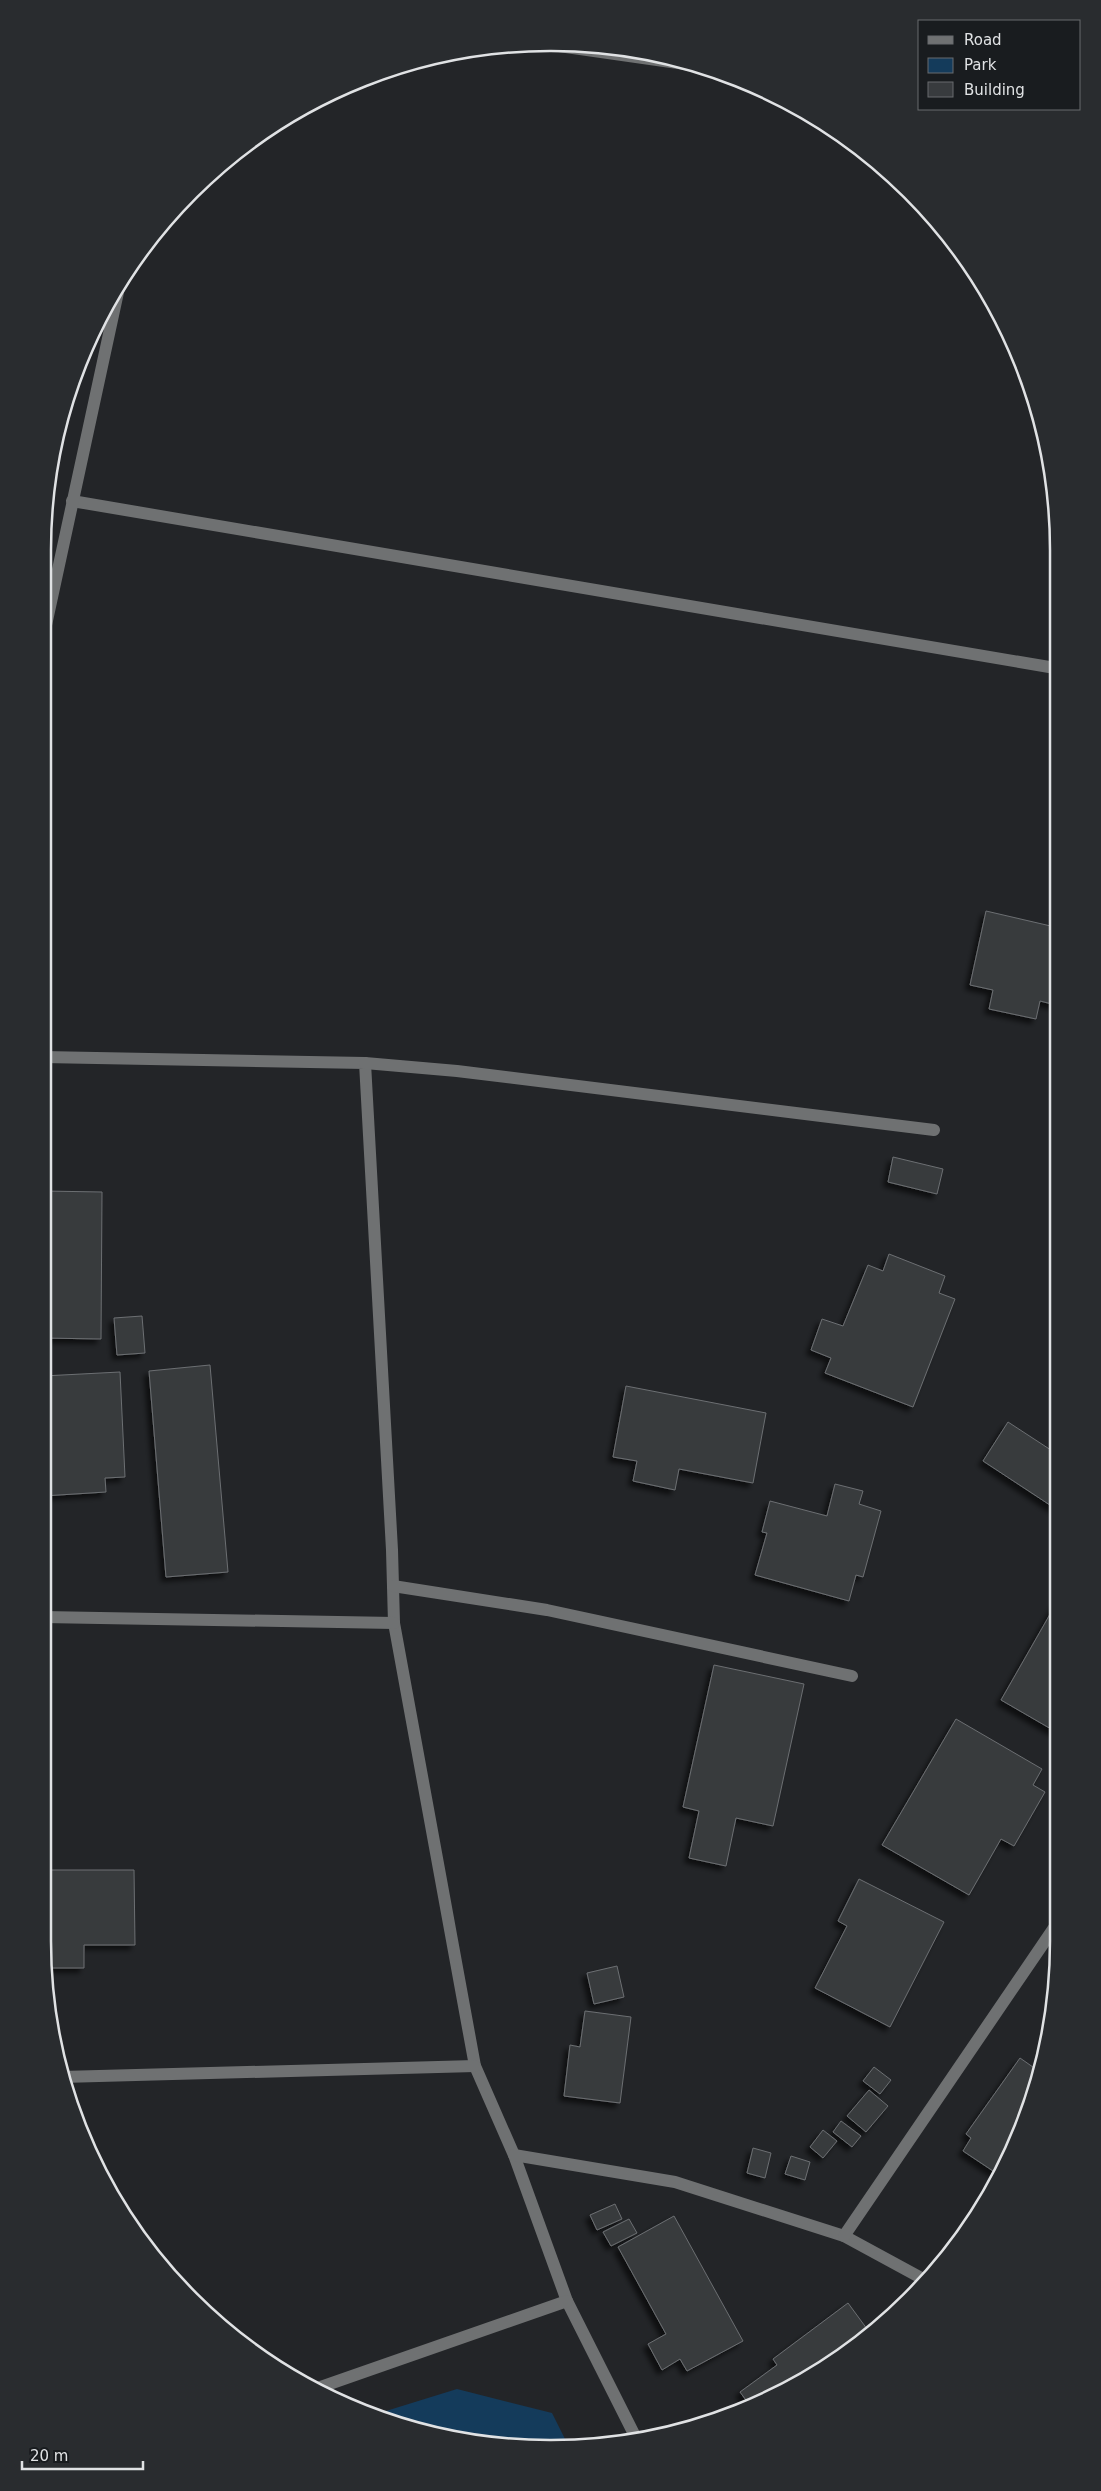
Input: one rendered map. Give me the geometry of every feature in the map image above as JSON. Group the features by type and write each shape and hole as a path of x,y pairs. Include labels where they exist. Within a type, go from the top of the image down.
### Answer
{"street":[{"path":"51,597 115,308"},
{"path":"72,501 1050,667"},
{"path":"51,1057 365,1063 457,1071 934,1130"},
{"path":"365,1063 394,1623 475,2066 514,2155 567,2302 633,2432"},
{"path":"393,1586 547,1610 852,1676"},
{"path":"51,1617 394,1623"},
{"path":"844,2236 1050,1934"},
{"path":"70,2077 475,2066"},
{"path":"514,2155 675,2182 844,2236 920,2277"},
{"path":"325,2385 567,2302"}],"green space":[{"path":"457,2389 552,2413 565,2440 518,2439 453,2430 421,2423 385,2411"}],"building":[{"path":"986,911 1050,926 1050,1004 1040,1001 1036,1019 989,1009 993,990 970,985"},
{"path":"893,1157 943,1169 937,1194 888,1182"},
{"path":"51,1191 102,1192 101,1339 51,1338"},
{"path":"889,1254 945,1276 939,1293 955,1299 913,1407 825,1373 831,1358 811,1350 822,1319 843,1326 868,1265 883,1271"},
{"path":"142,1316 145,1353 117,1355 114,1318"},
{"path":"210,1365 228,1572 166,1577 149,1371"},
{"path":"120,1372 125,1477 105,1478 106,1492 51,1495 51,1376"},
{"path":"626,1386 766,1413 753,1483 679,1469 675,1490 633,1481 637,1461 613,1457"},
{"path":"1008,1422 1050,1449 1050,1505 983,1461"},
{"path":"835,1484 863,1491 859,1504 881,1511 863,1577 856,1575 849,1601 755,1575 767,1533 762,1532 770,1501 827,1516"},
{"path":"1050,1614 1050,1728 1001,1700"},
{"path":"714,1665 804,1684 773,1826 736,1818 726,1866 689,1858 699,1811 683,1807"},
{"path":"956,1719 1042,1769 1033,1785 1045,1792 1014,1846 1001,1839 969,1895 882,1845"},
{"path":"51,1870 134,1870 135,1945 84,1945 84,1968 52,1968"},
{"path":"859,1879 944,1922 890,2027 815,1988 847,1926 838,1921"},
{"path":"617,1966 624,1997 594,2004 587,1973"},
{"path":"585,2011 631,2017 620,2103 564,2096 570,2045 580,2047"},
{"path":"1020,2058 1034,2067 1012,2132 993,2171 963,2151 971,2138 966,2134"},
{"path":"874,2067 891,2080 880,2094 863,2081"},
{"path":"869,2090 888,2106 866,2132 847,2116"},
{"path":"841,2121 861,2136 852,2147 833,2132"},
{"path":"823,2130 837,2141 823,2158 810,2147"},
{"path":"753,2148 771,2153 765,2178 747,2173"},
{"path":"791,2156 810,2162 805,2180 785,2174"},
{"path":"615,2204 622,2219 597,2230 590,2215"},
{"path":"674,2216 743,2341 687,2371 680,2359 662,2370 648,2344 666,2334 618,2247"},
{"path":"629,2219 637,2233 611,2246 603,2232"},
{"path":"848,2303 866,2327 828,2356 800,2373 746,2400 740,2392 777,2365 773,2359"}]}
